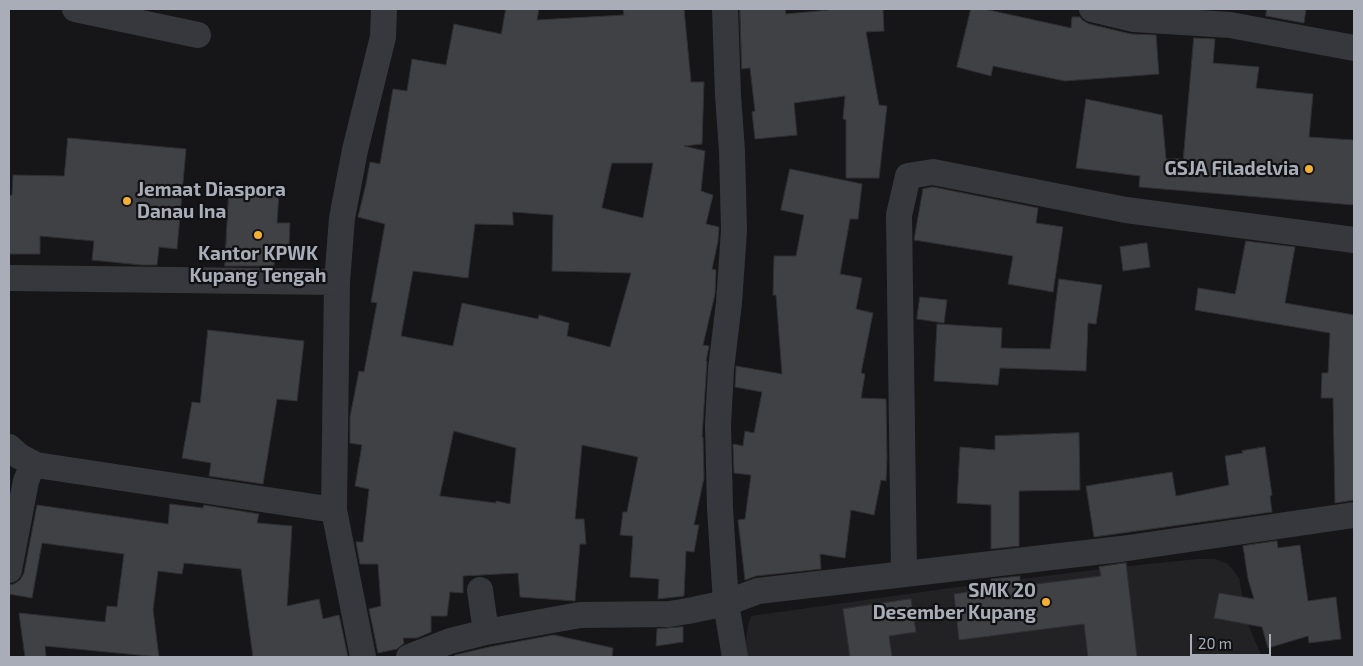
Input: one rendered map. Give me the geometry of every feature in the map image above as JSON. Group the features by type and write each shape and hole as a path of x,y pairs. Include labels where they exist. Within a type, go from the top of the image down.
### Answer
{"street":[{"path":"75,9 198,35"},
{"path":"363,657 334,510 337,282 342,218 355,150 382,37 384,9"},
{"path":"725,9 734,230 729,303 721,369 718,425 720,508 726,603 735,657"},
{"path":"1092,9 1134,19 1230,25 1354,48"},
{"path":"904,573 899,215 908,176 933,172 1126,210 1354,240"},
{"path":"9,278 337,282"},
{"path":"9,447 19,456 36,465 334,510"},
{"path":"9,570 26,481 30,471 36,465"},
{"path":"409,657 450,641 486,632 580,615 669,614 726,603 758,591 1121,548 1354,515"},
{"path":"480,590 486,632"}],"shaded area":[{"name":"SMK 20 Desember Kupang","path":"1198,559 1215,559 1228,564 1239,578 1247,622 1262,657 747,657 746,640 751,616 950,588"}],"building":[{"path":"506,9 539,9 537,20 624,15 623,9 684,9 691,82 704,82 702,144 684,146 705,151 701,191 713,195 706,224 719,227 712,269 716,270 715,294 703,345 709,346 706,361 702,437 704,478 694,525 699,525 694,552 686,551 684,596 658,599 659,579 630,577 633,536 620,535 623,512 627,512 638,457 582,445 575,519 584,519 586,544 580,544 575,601 520,597 518,573 463,576 463,593 450,592 447,616 431,616 431,632 417,638 403,638 404,643 397,649 378,653 369,609 381,606 378,564 360,564 356,542 363,542 369,489 355,486 362,445 350,443 350,417 359,371 364,372 377,303 371,302 385,224 358,217 370,162 380,164 393,89 407,91 412,59 446,65 454,24 501,34","holes":["612,163 653,163 643,218 602,208","513,212 553,215 552,271 631,273 610,347 567,336 569,323 539,315 538,319 462,303 453,346 401,336 413,271 468,278 475,224 513,225","454,431 516,448 510,504 440,496"]},
{"path":"740,9 785,9 786,14 829,9 883,9 884,31 866,32 879,105 887,106 879,178 846,178 846,120 843,119 845,96 794,103 797,135 755,139 752,112 755,111 750,68 742,69"},
{"path":"971,9 984,9 1071,28 1072,17 1080,17 1089,24 1131,34 1156,35 1159,74 1065,81 993,66 991,76 957,67"},
{"path":"1267,9 1306,9 1304,23 1266,16"},
{"path":"1194,38 1215,39 1213,63 1259,67 1256,88 1313,94 1309,137 1354,140 1354,205 1139,187 1140,176 1076,168 1086,99 1162,115 1166,159 1183,159"},
{"name":"Jemaat Diaspora Danau Ina","path":"68,138 186,149 177,249 159,247 157,265 141,265 92,260 94,241 40,236 40,254 9,254 9,196 12,195 13,175 64,176"},
{"path":"790,169 862,184 858,219 850,219 840,274 862,278 856,309 873,313 861,373 865,374 861,398 886,399 886,481 881,480 874,515 851,510 845,558 820,554 821,569 756,576 745,580 738,520 745,519 751,475 734,473 733,444 743,446 745,431 754,433 762,392 735,387 736,366 782,374 776,295 773,295 774,256 796,256 804,215 781,210"},
{"path":"933,187 1038,208 1036,223 1063,227 1053,292 1008,284 1013,256 914,240 923,189"},
{"name":"Kantor KPWK Kupang Tengah","path":"229,190 279,192 277,223 290,223 289,247 275,246 274,266 225,266"},
{"path":"1246,241 1295,247 1285,303 1354,315 1354,500 1335,503 1333,398 1321,398 1322,373 1328,373 1330,333 1195,310 1198,288 1235,294"},
{"path":"1147,243 1150,267 1123,271 1120,247"},
{"path":"1059,279 1102,285 1096,324 1088,323 1086,371 1000,368 998,385 934,381 937,324 1002,328 1001,348 1050,349"},
{"path":"920,297 947,300 944,323 917,319"},
{"path":"208,330 304,341 297,401 277,399 263,484 209,476 211,463 182,458 192,402 200,403"},
{"path":"1079,433 1080,490 1019,491 1019,546 991,549 991,505 957,503 960,447 995,450 995,436"},
{"path":"1265,447 1272,495 1270,496 1272,512 1094,537 1086,486 1172,472 1176,496 1229,485 1225,456"},
{"path":"170,504 203,508 204,505 259,514 257,523 292,526 287,606 319,599 323,619 339,615 348,657 253,657 241,569 184,563 182,574 158,571 153,610 159,657 45,646 46,657 25,657 19,613 105,622 107,606 117,607 124,554 42,543 32,598 9,594 9,585 20,580 24,573 37,505 168,524"},
{"path":"1277,541 1278,548 1300,545 1308,601 1336,597 1341,639 1309,643 1308,636 1268,648 1262,627 1214,618 1219,593 1254,599 1248,579 1243,546"},
{"path":"1126,563 1137,657 1088,657 1084,624 959,640 954,594 991,589 991,579 1020,576 1020,586 1101,576 1099,567"},
{"path":"911,599 916,632 889,636 892,657 850,657 843,609"},
{"path":"683,627 683,642 656,646 657,629"},
{"path":"554,635 613,648 612,657 453,657 489,647"}],"place":[{"name":"GSJA Filadelvia","path":"1309,169"},
{"name":"Jemaat Diaspora Danau Ina","path":"127,201"},
{"name":"Kantor KPWK Kupang Tengah","path":"258,235"},
{"name":"SMK 20 Desember Kupang","path":"1046,602"}]}
